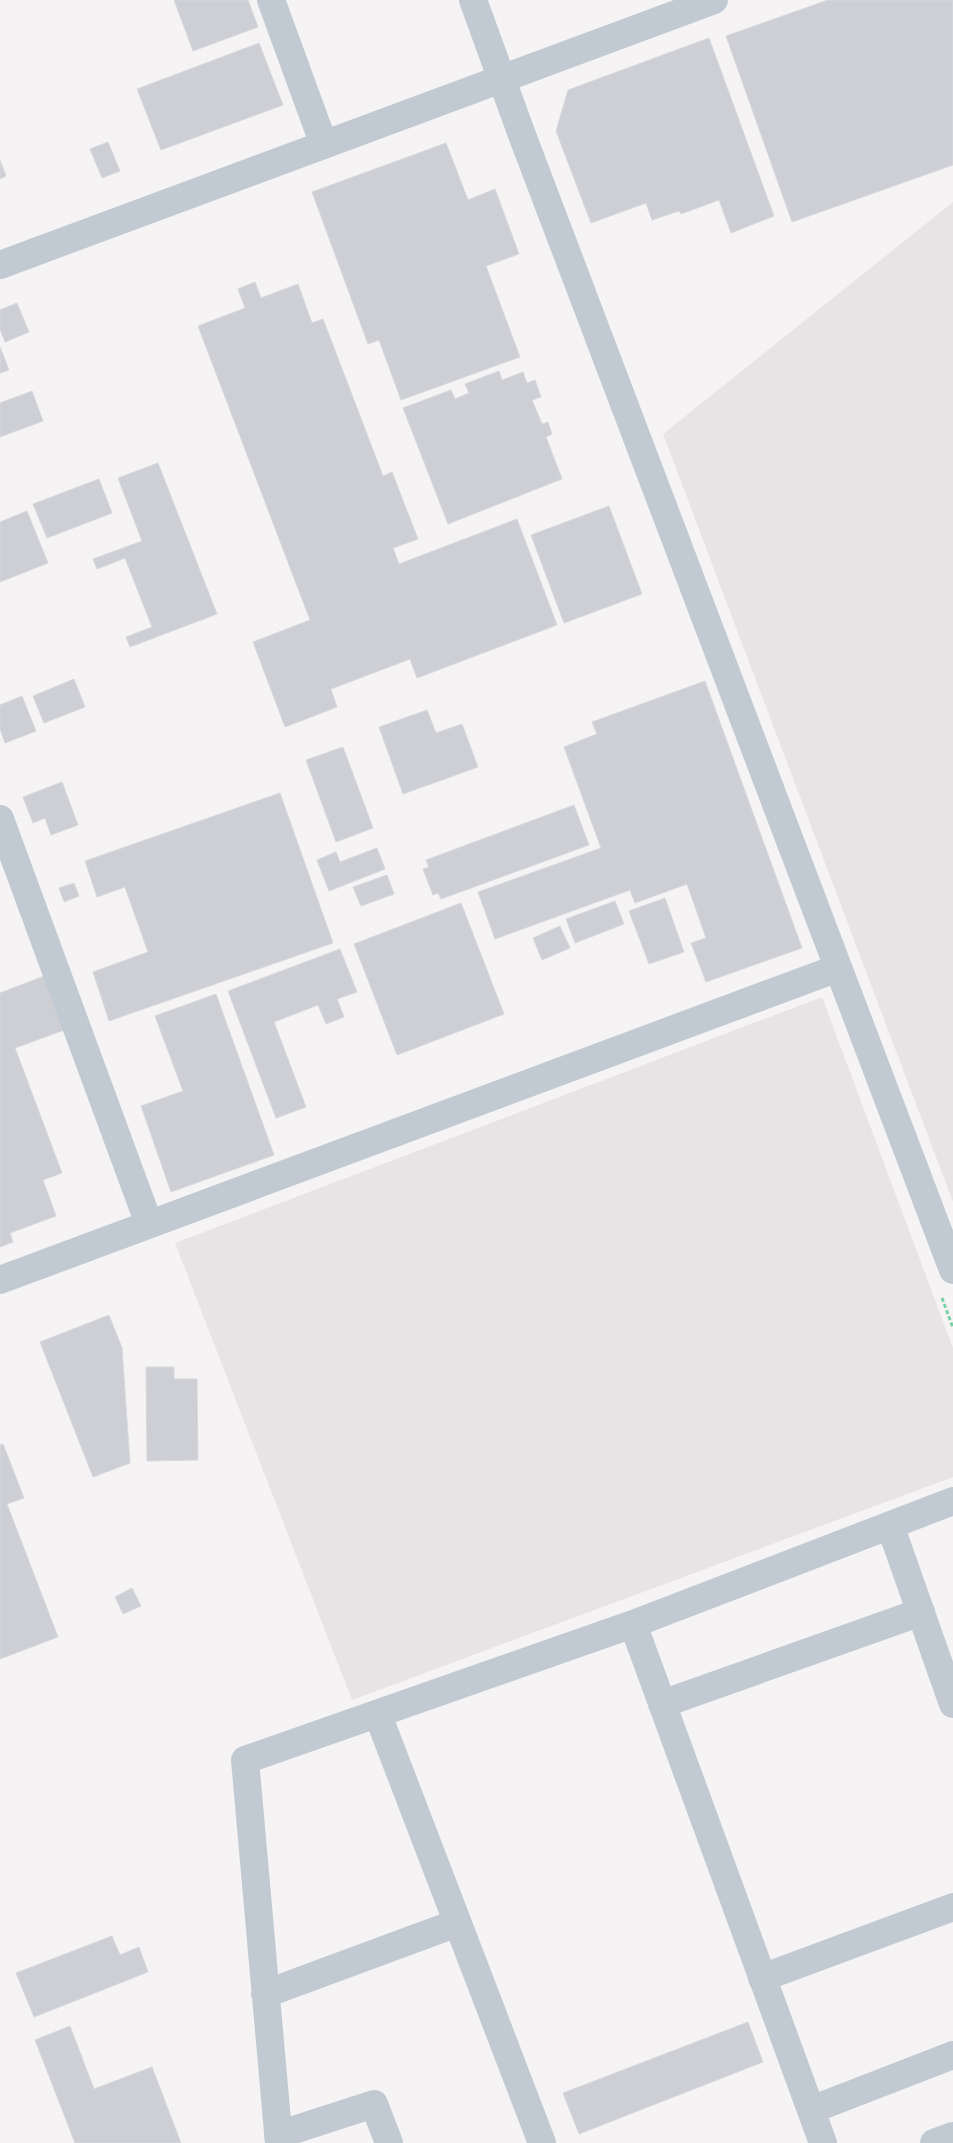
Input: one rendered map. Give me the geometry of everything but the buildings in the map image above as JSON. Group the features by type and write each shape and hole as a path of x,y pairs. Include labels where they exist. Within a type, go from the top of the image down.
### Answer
{"street":[{"path":"271,0 324,145"},
{"path":"473,0 500,78 953,1270"},
{"path":"0,265 714,0"},
{"path":"0,819 149,1224"},
{"path":"0,1280 838,968"},
{"path":"389,2143 374,2104 279,2139 245,1760 378,1715 632,1624 953,1501"},
{"path":"890,1525 953,1704"},
{"path":"662,1704 921,1612"},
{"path":"632,1624 823,2143"},
{"path":"378,1715 542,2143"},
{"path":"762,1978 953,1907"},
{"path":"265,1994 457,1923"},
{"path":"811,2110 953,2055"},
{"path":"934,2143 953,2136"}],"shaded area":[{"path":"953,202 953,1202 663,434"},
{"path":"822,997 953,1348 953,1477 352,1700 175,1243"}]}
